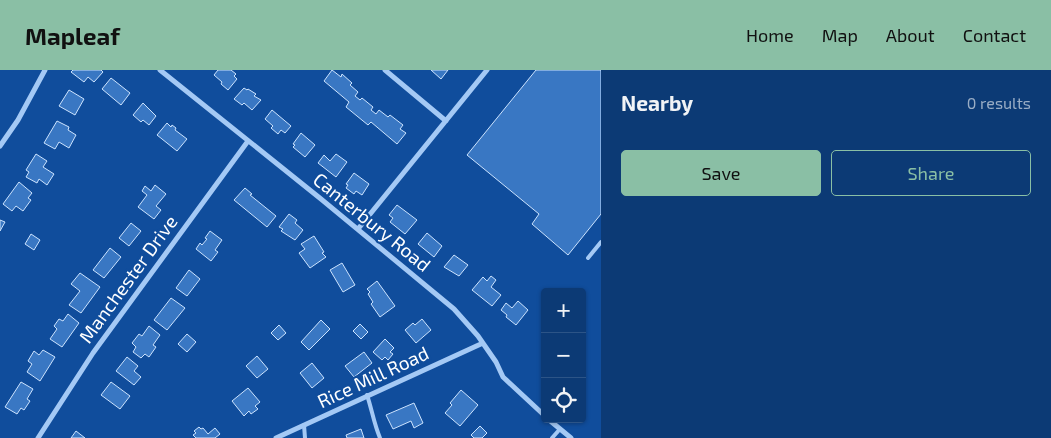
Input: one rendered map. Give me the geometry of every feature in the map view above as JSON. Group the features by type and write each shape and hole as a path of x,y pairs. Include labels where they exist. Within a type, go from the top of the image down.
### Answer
{"street":[{"path":"0,146 18,120 45,70"},
{"name":"Canterbury Road","path":"160,70 358,229 454,309 483,343 503,377 541,412"},
{"path":"385,70 446,121"},
{"path":"358,229 487,70"},
{"name":"Manchester Drive","path":"38,438 92,353 248,141"},
{"name":"Rice Mill Road","path":"278,438 483,343"},
{"path":"553,423 571,438"}],"lane":[{"path":"588,258 601,242"},
{"path":"367,396 372,410 372,419 380,438"},
{"path":"304,425 305,438"},
{"path":"552,438 560,429"}],"building":[{"path":"73,70 101,70 103,72 94,82 88,77 84,82 71,72"},
{"path":"218,70 231,70 236,74 234,76 237,79 228,90 214,75"},
{"path":"332,70 341,77 342,74 352,83 350,85 358,92 355,96 360,100 362,98 373,107 371,110 376,114 379,110 388,117 390,115 403,125 400,129 406,133 397,144 371,122 368,125 346,107 349,102 324,81"},
{"path":"431,70 448,70 441,79"},
{"path":"536,70 601,70 601,214 568,255 532,224 539,214 467,155"},
{"path":"111,78 130,93 121,105 102,89"},
{"path":"244,88 256,94 254,96 261,100 252,110 244,103 242,105 234,99"},
{"path":"69,90 84,99 75,115 59,106"},
{"path":"143,103 156,116 149,125 143,120 141,122 133,115"},
{"path":"272,110 291,126 285,133 281,130 278,134 265,119"},
{"path":"57,121 69,127 68,130 76,135 69,148 59,142 55,149 44,143"},
{"path":"167,123 171,127 172,125 176,128 175,130 187,139 177,151 157,135"},
{"path":"301,133 315,145 305,157 293,147"},
{"path":"36,154 47,161 43,167 54,174 47,185 39,179 37,183 26,177 29,172 26,170"},
{"path":"336,154 347,162 336,177 318,163 324,155 330,161"},
{"path":"354,173 369,184 362,195 356,191 354,194 346,188 348,185 346,184"},
{"path":"19,182 32,193 28,198 31,200 23,211 16,206 12,211 3,204"},
{"path":"155,185 166,194 156,206 161,210 154,219 138,207 147,195 142,191 145,186 151,191"},
{"path":"245,188 252,194 250,195 276,216 267,227 234,200"},
{"path":"397,205 417,220 405,234 390,222 393,218 389,215"},
{"path":"289,214 297,220 295,223 303,230 295,240 281,231 283,229 279,227"},
{"path":"0,220 5,222 0,231"},
{"path":"131,223 141,231 129,246 119,238"},
{"path":"210,231 222,240 215,250 218,252 211,261 196,249 200,243 202,245 207,239 205,238"},
{"path":"427,233 442,246 434,257 418,244"},
{"path":"31,234 40,240 34,250 25,244"},
{"path":"314,236 326,257 310,268 299,253 305,249 301,244"},
{"path":"110,248 121,257 104,278 93,270"},
{"path":"454,255 468,265 459,276 444,267"},
{"path":"342,263 355,285 343,292 330,270"},
{"path":"189,270 200,279 187,296 176,288"},
{"path":"80,273 100,287 81,313 69,305 80,291 71,284"},
{"path":"491,276 496,280 491,287 501,295 492,306 472,290 483,277 487,281"},
{"path":"377,281 395,306 380,317 371,304 373,302 367,289"},
{"path":"171,298 185,308 167,330 154,320"},
{"path":"518,301 528,310 516,325 501,310 506,303 512,308"},
{"path":"68,314 79,323 62,347 50,339 57,329 54,326 59,319 63,321"},
{"path":"422,319 431,330 416,343 405,330 413,323 415,325"},
{"path":"321,320 330,329 309,350 301,342"},
{"path":"360,324 368,332 361,339 353,331"},
{"path":"279,325 286,333 278,340 271,333"},
{"path":"149,326 160,335 153,345 156,347 149,357 145,354 141,358 133,352 136,347 132,343 139,334 142,336"},
{"path":"187,334 196,342 187,352 178,344"},
{"path":"385,339 394,348 390,352 393,354 388,360 385,357 382,360 373,352"},
{"path":"43,350 55,357 40,381 27,372 32,364 28,361 34,351 39,355"},
{"path":"364,352 372,363 354,377 345,366"},
{"path":"257,356 268,369 257,378 246,366"},
{"path":"127,357 138,366 134,371 141,377 134,385 116,371"},
{"path":"312,363 324,378 312,388 300,373"},
{"path":"21,382 33,389 27,399 30,401 24,410 21,408 17,414 5,407"},
{"path":"111,382 130,396 120,409 101,395"},
{"path":"248,388 260,402 255,406 258,409 251,414 249,411 244,416 232,401"},
{"path":"461,390 478,405 460,426 445,413 452,405 450,403"},
{"path":"414,403 423,423 414,428 411,421 393,429 386,415"},
{"path":"480,426 487,433 482,438 474,438 471,435"},
{"path":"199,427 203,428 208,434 215,428 220,434 215,438 196,438 193,435 196,433 194,431"},
{"path":"361,429 364,438 347,438 346,435"},
{"path":"76,431 85,438 71,438"}]}
